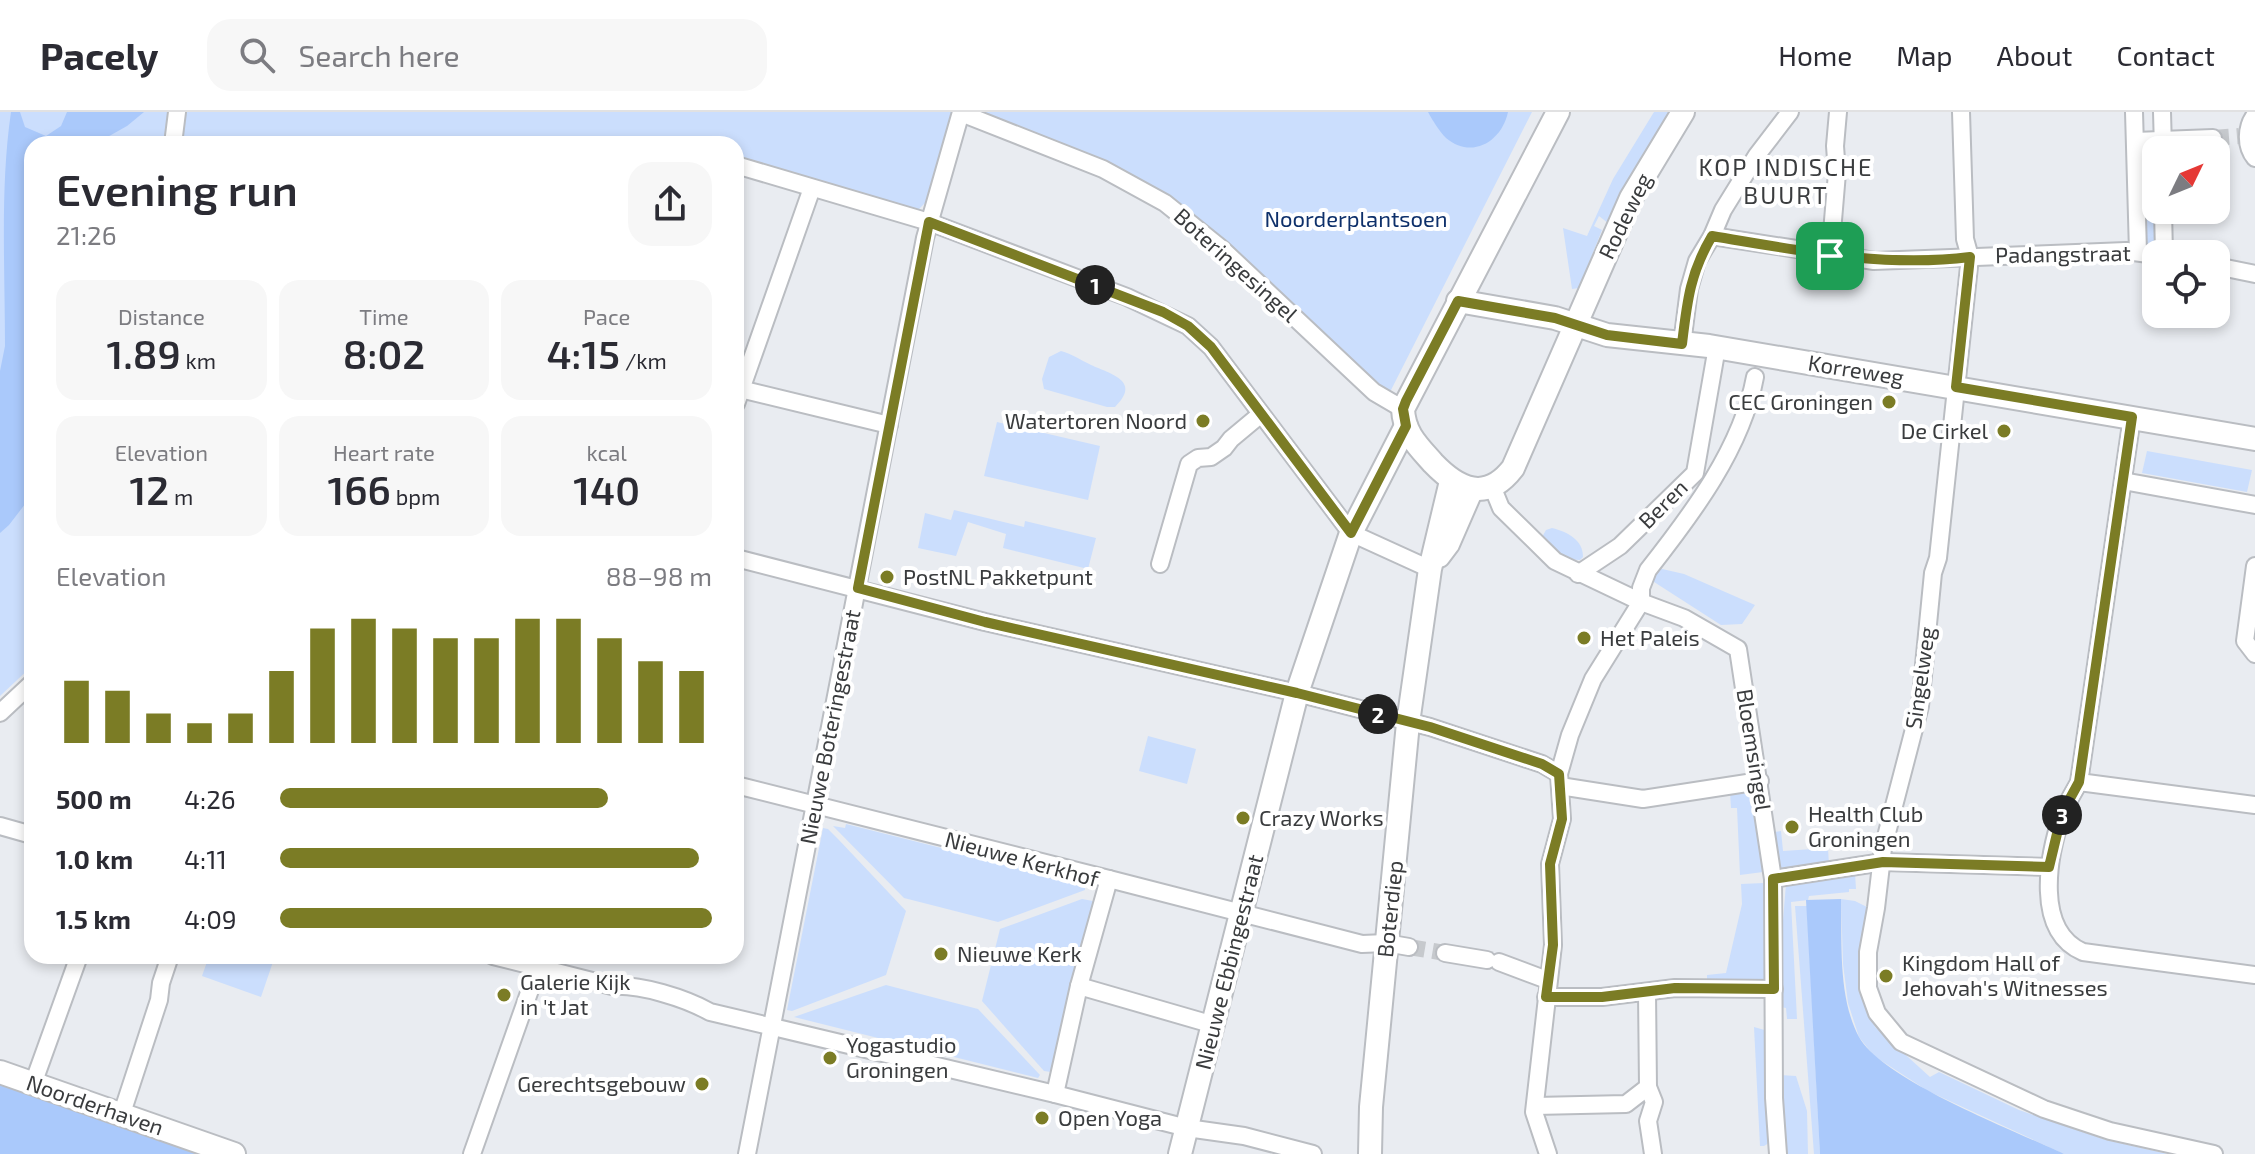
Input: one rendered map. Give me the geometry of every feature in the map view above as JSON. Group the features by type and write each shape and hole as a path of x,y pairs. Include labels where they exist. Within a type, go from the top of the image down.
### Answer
{"street":[{"path":"174,136 177,112"},
{"name":"Nieuwe Ebbingestraat","path":"1180,1154 1297,693 1351,533 1458,301 1558,112"},
{"name":"Rodeweg","path":"1576,325 1631,198 1683,112"},
{"path":"1682,344 1689,289 1697,261 1736,188 1790,112"},
{"path":"1830,256 1838,112"},
{"name":"Singelweg","path":"1961,112 1965,239 1970,257 1920,706 1883,848 1868,952 1868,988 1877,1013 1901,1042 2044,1109 2110,1131 2214,1154"},
{"path":"2134,112 2138,252"},
{"path":"2162,112 2163,136"},
{"name":"Nieuwe Boteringestraat","path":"747,1154 929,222 961,113"},
{"name":"Boteringesingel","path":"961,113 1103,169 1165,203 1222,249 1374,392 1405,417 1411,439 1472,485"},
{"path":"2255,115 2243,136 2255,158"},
{"path":"2135,141 2142,142"},
{"path":"744,167 929,222 1127,297 1188,326 1211,347 1351,533 1430,569"},
{"path":"744,377 812,188"},
{"name":"Padangstraat","path":"1712,236 1874,261 2142,253"},
{"path":"2230,269 2255,274"},
{"name":"Korreweg","path":"1458,301 1555,318 1607,335 1682,344 1715,359 1956,387 2255,439"},
{"name":"Boterdiep","path":"1370,1154 1371,1107 1386,943 1397,720 1430,569 1472,485 1513,468 1576,325"},
{"name":"Beren","path":"1578,574 1620,546 1695,473 1715,359"},
{"path":"1548,1154 1534,1112 1553,945 1550,864 1562,819 1560,780 1570,735 1593,679 1641,602 1641,588 1648,570 1726,462 1751,397 1755,377"},
{"path":"744,395 889,425"},
{"path":"1160,564 1189,464 1198,458 1211,457 1224,448 1261,414"},
{"path":"2132,417 2079,782 2062,813 2049,867 2051,912 2059,933 2069,946 2083,952 2255,975"},
{"path":"1698,457 1726,462"},
{"path":"2123,481 2255,505"},
{"name":"Bloemsingel","path":"1472,485 1501,508 1555,561 1641,602 1684,618 1738,649 1773,879 1774,1098 1778,1154"},
{"path":"744,560 985,622 1297,693 1474,740 1542,764 1560,780 1643,799 1760,781"},
{"path":"2255,566 2245,641 2255,654"},
{"path":"0,713 24,690"},
{"path":"2079,782 2255,805"},
{"name":"Nieuwe Kerkhof","path":"744,787 1109,879 1079,986 1055,1094"},
{"path":"0,826 24,833"},
{"path":"1773,879 1883,862 2049,867"},
{"path":"1109,879 1362,944 1386,943 1409,947"},
{"path":"1445,953 1493,961 1547,988 1602,997 1675,988 1774,989"},
{"path":"33,1084 76,964"},
{"path":"122,1113 159,1000 167,964"},
{"path":"472,1154 539,964"},
{"path":"546,964 612,986 626,985 695,1004 710,1012 1187,1128 1244,1136 1313,1154"},
{"path":"1079,986 1214,1025"},
{"path":"1647,992 1648,1087 1654,1102 1648,1121 1653,1154"},
{"name":"Noorderhaven","path":"0,1072 234,1154"},
{"path":"1535,1106 1626,1104 1648,1087"},
{"path":"1626,1104 1648,1121"},
{"name":"Boterdiep","path":"1354,1154 1371,1107"}],"green space":[{"path":"0,112 954,112 925,203 917,211 744,158 744,136 24,136 24,674 0,696"},
{"name":"Noorderplantsoen","path":"976,112 1532,112 1390,392 1372,382 1214,233"},
{"path":"1654,112 1679,112 1613,227 1599,216 1594,226 1602,230 1579,288 1572,289 1563,228 1587,236 1613,179"},
{"path":"2139,153 2142,153 2142,224 2158,224 2158,240 2142,240 2142,244 2141,243"},
{"path":"1061,351 1121,380 1125,385 1123,398 1115,407 1107,407 1044,389 1042,379 1049,357"},
{"path":"997,422 1100,446 1088,500 984,476"},
{"path":"2147,451 2252,470 2247,492 2142,473"},
{"path":"954,510 1024,527 1025,521 1096,538 1088,569 1003,548 1006,534 968,522 956,556 918,548 925,513 951,520"},
{"path":"1552,528 1569,534 1577,541 1583,557 1580,560 1563,559 1541,539 1546,530"},
{"path":"1658,568 1684,574 1755,605 1742,624 1721,625 1651,580"},
{"path":"1148,736 1196,749 1187,784 1139,771"},
{"path":"1754,791 1763,872 1740,875 1737,808 1731,808 1730,792"},
{"path":"846,824 1085,884 1085,890 998,922 904,898 833,826 845,828"},
{"path":"823,828 838,839 906,911 886,975 792,1011 787,1010"},
{"path":"1781,831 1783,851 1828,848 1829,865 1784,871 1779,867 1774,832"},
{"path":"1855,873 1856,889 1791,902 1797,1019 1787,1019 1786,1008 1781,1007 1781,944 1786,884"},
{"path":"1764,883 1766,983 1707,986 1707,975 1726,973 1742,904 1741,884"},
{"path":"1082,899 1093,901 1051,1072 1044,1071 982,1001 1000,929"},
{"path":"1841,899 1869,908 1859,967 1864,1003 1875,1027 1930,1077 1939,1072 2019,1110 2106,1140 2168,1154 2064,1154 1928,1091 1874,1056 1859,1037 1848,1003"},
{"path":"1795,906 1807,906 1820,1154 1814,1154"},
{"path":"206,964 272,964 261,997 202,976"},
{"path":"886,985 978,1009 1040,1075 1038,1078 794,1017"},
{"path":"1754,1027 1768,1031 1772,1141 1764,1146 1760,1146"},
{"path":"1780,1075 1796,1076 1807,1111 1808,1154 1784,1154"}],"shaded area":[{"path":"11,112 20,112 25,127 46,136 24,136 24,505 0,533 0,371 5,346 4,198"},
{"path":"67,112 144,112 109,136 46,136 61,126"},
{"path":"1428,112 1508,112 1493,139 1475,147 1466,147 1446,138"},
{"path":"1841,899 1842,970 1847,1005 1859,1037 1873,1054 1922,1087 2064,1154 1820,1154 1806,900"},
{"path":"0,1082 201,1154 0,1154"}],"tunnel":[{"path":"2230,137 2239,136"},
{"path":"1409,947 1445,953"}],"place":[{"name":"CEC Groningen","path":"1889,402"},
{"name":"Watertoren Noord","path":"1203,421"},
{"name":"De Cirkel","path":"2004,431"},
{"name":"PostNL Pakketpunt","path":"887,577"},
{"name":"Het Paleis","path":"1584,638"},
{"name":"Crazy Works","path":"1243,818"},
{"name":"Health Club Groningen","path":"1792,827"},
{"name":"Nieuwe Kerk","path":"941,954"},
{"name":"Kingdom Hall of Jehovah's Witnesses","path":"1886,976"},
{"name":"Galerie Kijk in 't Jat","path":"504,995"},
{"name":"Yogastudio Groningen","path":"830,1058"},
{"name":"Gerechtsgebouw","path":"702,1084"},
{"name":"Open Yoga","path":"1042,1118"}],"district":[{"name":"KOP INDISCHE BUURT","path":"1786,182"}],"route":[{"path":"929,222 1127,297 1188,326 1211,347 1351,533 1406,426 1403,409 1406,401 1458,301 1555,318 1607,335 1682,344 1689,289 1697,261 1712,236 1830,256 1874,261 1970,257 1956,387 2132,417 2079,782 2062,813 2049,867 1883,862 1773,879 1774,989 1675,988 1602,997 1546,997 1553,945 1550,864 1562,819 1559,774 1542,764 1430,727 1297,693 985,622 858,588 929,222"}]}
